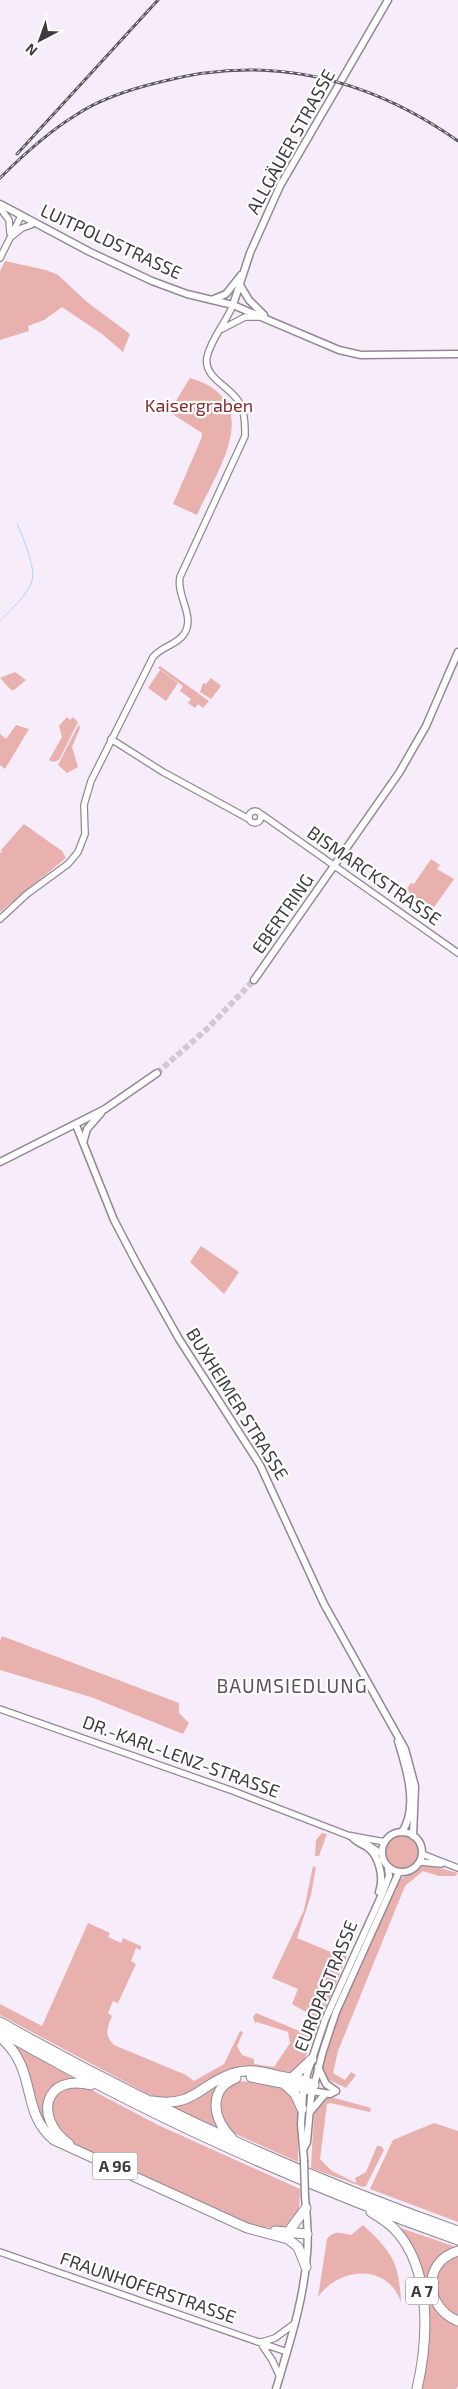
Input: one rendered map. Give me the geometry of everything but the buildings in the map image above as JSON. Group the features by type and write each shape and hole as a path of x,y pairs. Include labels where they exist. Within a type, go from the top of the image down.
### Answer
{"highway":[{"path":"0,2022 142,2099 374,2207 458,2233"},
{"name":"A 96","path":"0,2031 101,2088 246,2156 353,2197"},
{"path":"0,2037 8,2044 20,2062 27,2080 36,2119 45,2133 54,2140 247,2228 286,2234 298,2247 306,2266"},
{"path":"293,2077 312,2059"},
{"path":"142,2099 168,2102 184,2100 195,2096 224,2078 242,2071 293,2077 309,2086"},
{"path":"240,2145 224,2130 216,2116 216,2102 220,2090 232,2080 244,2076 309,2086"},
{"name":"A 96","path":"101,2088 70,2082 55,2090 48,2100 47,2108 50,2124 67,2143 238,2222 286,2234 307,2234"},
{"path":"283,2082 297,2097 305,2110"},
{"name":"A 7","path":"374,2207 398,2232 418,2267 424,2321 423,2348 417,2389"},
{"path":"286,2234 306,2208"},
{"path":"458,2251 442,2259 434,2272 431,2283 436,2304 449,2318 458,2321"}],"main road":[{"name":"ALLGÄUER STRASSE","path":"233,305 257,236 280,186 388,0"},
{"name":"LUITPOLDSTRASSE","path":"0,204 100,257 152,281 187,294 233,305 350,353 399,356 458,354"},
{"path":"31,225 40,226"},
{"path":"213,299 229,291 244,272"},
{"path":"240,285 249,300 266,317"},
{"name":"EBERTRING","path":"254,980 381,801 410,754 436,703 458,652"},
{"path":"0,1162 105,1109 156,1073"},
{"path":"83,1144 87,1129 105,1109"},
{"name":"BUXHEIMER STRASSE","path":"76,1125 114,1220 163,1310 269,1482 324,1604 409,1758 415,1797 413,1836"},
{"name":"BUXHEIMER STRASSE","path":"393,1728 408,1775 407,1822 402,1832"},
{"path":"402,1832 413,1836 419,1842 422,1854 420,1862 411,1870 399,1872 388,1868 382,1854 385,1842 390,1836 402,1832"},
{"path":"351,1836 357,1843 371,1850 380,1868 382,1879 376,1908"},
{"name":"EUROPASTRASSE","path":"276,2389 294,2324 306,2266 306,2196 304,2148 301,2142 312,2059 325,2020 389,1876 388,1868"},
{"name":"EUROPASTRASSE","path":"309,2086 318,2067 336,2012 399,1872"},
{"path":"318,2067 326,2084 336,2091"},
{"path":"309,2086 336,2091"},
{"path":"309,2086 325,2094"},
{"path":"305,2110 325,2094 336,2091"}],"street":[{"path":"0,208 9,220 9,238"},
{"path":"0,258 20,216"},
{"path":"9,238 24,227 31,225"},
{"path":"0,919 27,894 68,864 78,852 85,834 84,809 86,794 111,739 153,657 161,649 178,641 186,631 188,619 179,586 180,577 245,436 244,418 239,401 208,370 207,355 233,305"},
{"path":"220,330 245,317 266,317"},
{"name":"BISMARCKSTRASSE","path":"111,739 163,772 255,823 259,821 273,823"},
{"name":"BISMARCKSTRASSE","path":"235,811 257,811 458,953"},
{"path":"249,819 250,812"},
{"path":"259,821 261,814"},
{"name":"DR.-KARL-LENZ-STRASSE","path":"0,1709 233,1791 351,1836 382,1854"},
{"name":"DR.-KARL-LENZ-STRASSE","path":"351,1836 385,1842"},
{"path":"422,1854 458,1868"},
{"path":"420,1862 448,1865"},
{"name":"FRAUNHOFERSTRASSE","path":"0,2252 287,2352"},
{"path":"280,2377 260,2342 276,2338 294,2324"}],"green space":[{"path":"5,261 46,270 58,275 87,302 130,334 123,352 102,334 62,307 44,320 28,326 29,331 0,340 0,271"},
{"name":"Kaisergraben","path":"190,378 213,389 227,403 232,419 230,438 224,458 197,515 173,504 202,437 202,433 169,412"},
{"path":"160,666 209,701 203,708 198,704 195,708 188,703 191,699 180,691 183,686 158,668"},
{"path":"160,670 178,683 166,701 148,688"},
{"path":"15,672 26,680 14,690 11,690 0,678"},
{"path":"211,678 221,686 211,699 200,692 203,683 206,684"},
{"path":"67,717 70,720 73,717 78,722 59,760 53,762 49,760 62,737 59,726"},
{"path":"79,724 80,728 72,747 78,767 67,773 58,765"},
{"path":"16,725 29,729 5,769 0,765 0,734 6,739"},
{"path":"24,824 62,851 66,858 0,912 0,853"},
{"path":"431,859 440,865 437,869 454,879 432,910 406,890 411,883 414,884"},
{"path":"201,1246 239,1272 224,1294 190,1262"},
{"path":"2,1636 179,1703 179,1713 189,1723 183,1734 91,1697 0,1670 0,1641"},
{"path":"322,1833 327,1834 319,1856 315,1856 316,1840"},
{"path":"402,1834 414,1840 420,1852 414,1864 402,1870 390,1864 384,1852 390,1840"},
{"path":"425,1864 458,1873 455,1876 439,1876 423,1871 405,1886 338,2051 333,2073 345,2080 351,2072 356,2075 346,2088 327,2079 322,2066 339,2014 396,1882"},
{"path":"313,1866 316,1867 311,1895 297,1938 338,1955 347,1956 305,2058 292,2073 251,2068 187,2095 161,2098 148,2094 0,2015 0,2004 42,2026 88,1923 110,1933 108,1937 121,1943 123,1938 141,1946 141,1950 136,1948 131,1961 136,1964 118,2003 113,2001 108,2013 112,2016 108,2035 114,2045 186,2075 194,2081 224,2064 240,2031 243,2032 237,2046 242,2055 254,2059 254,2064 274,2067 290,2043 288,2032 255,2023 253,2017 256,2013 302,2032 310,2022 311,2015 292,2004 298,1989 272,1978 304,1910"},
{"path":"15,2045 74,2078 50,2093 51,2131 42,2126 13,2048"},
{"path":"223,2081 217,2092 223,2131 167,2105 195,2101"},
{"path":"239,2081 263,2083 289,2091 298,2109 298,2162 229,2131 223,2123 219,2111 219,2099 224,2089"},
{"path":"82,2085 158,2125 300,2189 299,2214 286,2229 262,2227 241,2221 76,2146 63,2136 56,2127 52,2099 63,2088"},
{"path":"331,2097 371,2108 370,2112 330,2103 327,2104 320,2159 332,2171 356,2183 355,2178 366,2172 377,2146 381,2146 384,2150 366,2186 363,2187 311,2168 316,2107 324,2098"},
{"path":"434,2123 458,2131 458,2222 370,2189 393,2140"},
{"path":"363,2225 381,2243 396,2267 401,2302 395,2290 386,2281 375,2276 363,2274 338,2279 318,2297 327,2239 335,2233 351,2235"},
{"path":"395,2226 456,2247 443,2254 430,2286 430,2294 431,2302 436,2309 458,2323 458,2386 456,2389 419,2389 424,2283 414,2252 406,2238"},
{"path":"458,2253 458,2317 441,2302 435,2285 436,2276 441,2268"}],"waterway":[{"path":"0,621 23,597 32,581 31,561 17,524"}],"tunnel":[{"path":"157,1073 208,1028 254,980"}],"railway":[{"path":"17,154 158,0"},
{"path":"0,178 46,136 86,109 106,99 160,82 200,74 240,70 278,71 316,77 352,87 388,101 424,119 458,141"}],"district":[{"name":"BAUMSIEDLUNG","path":"292,1686"}]}
